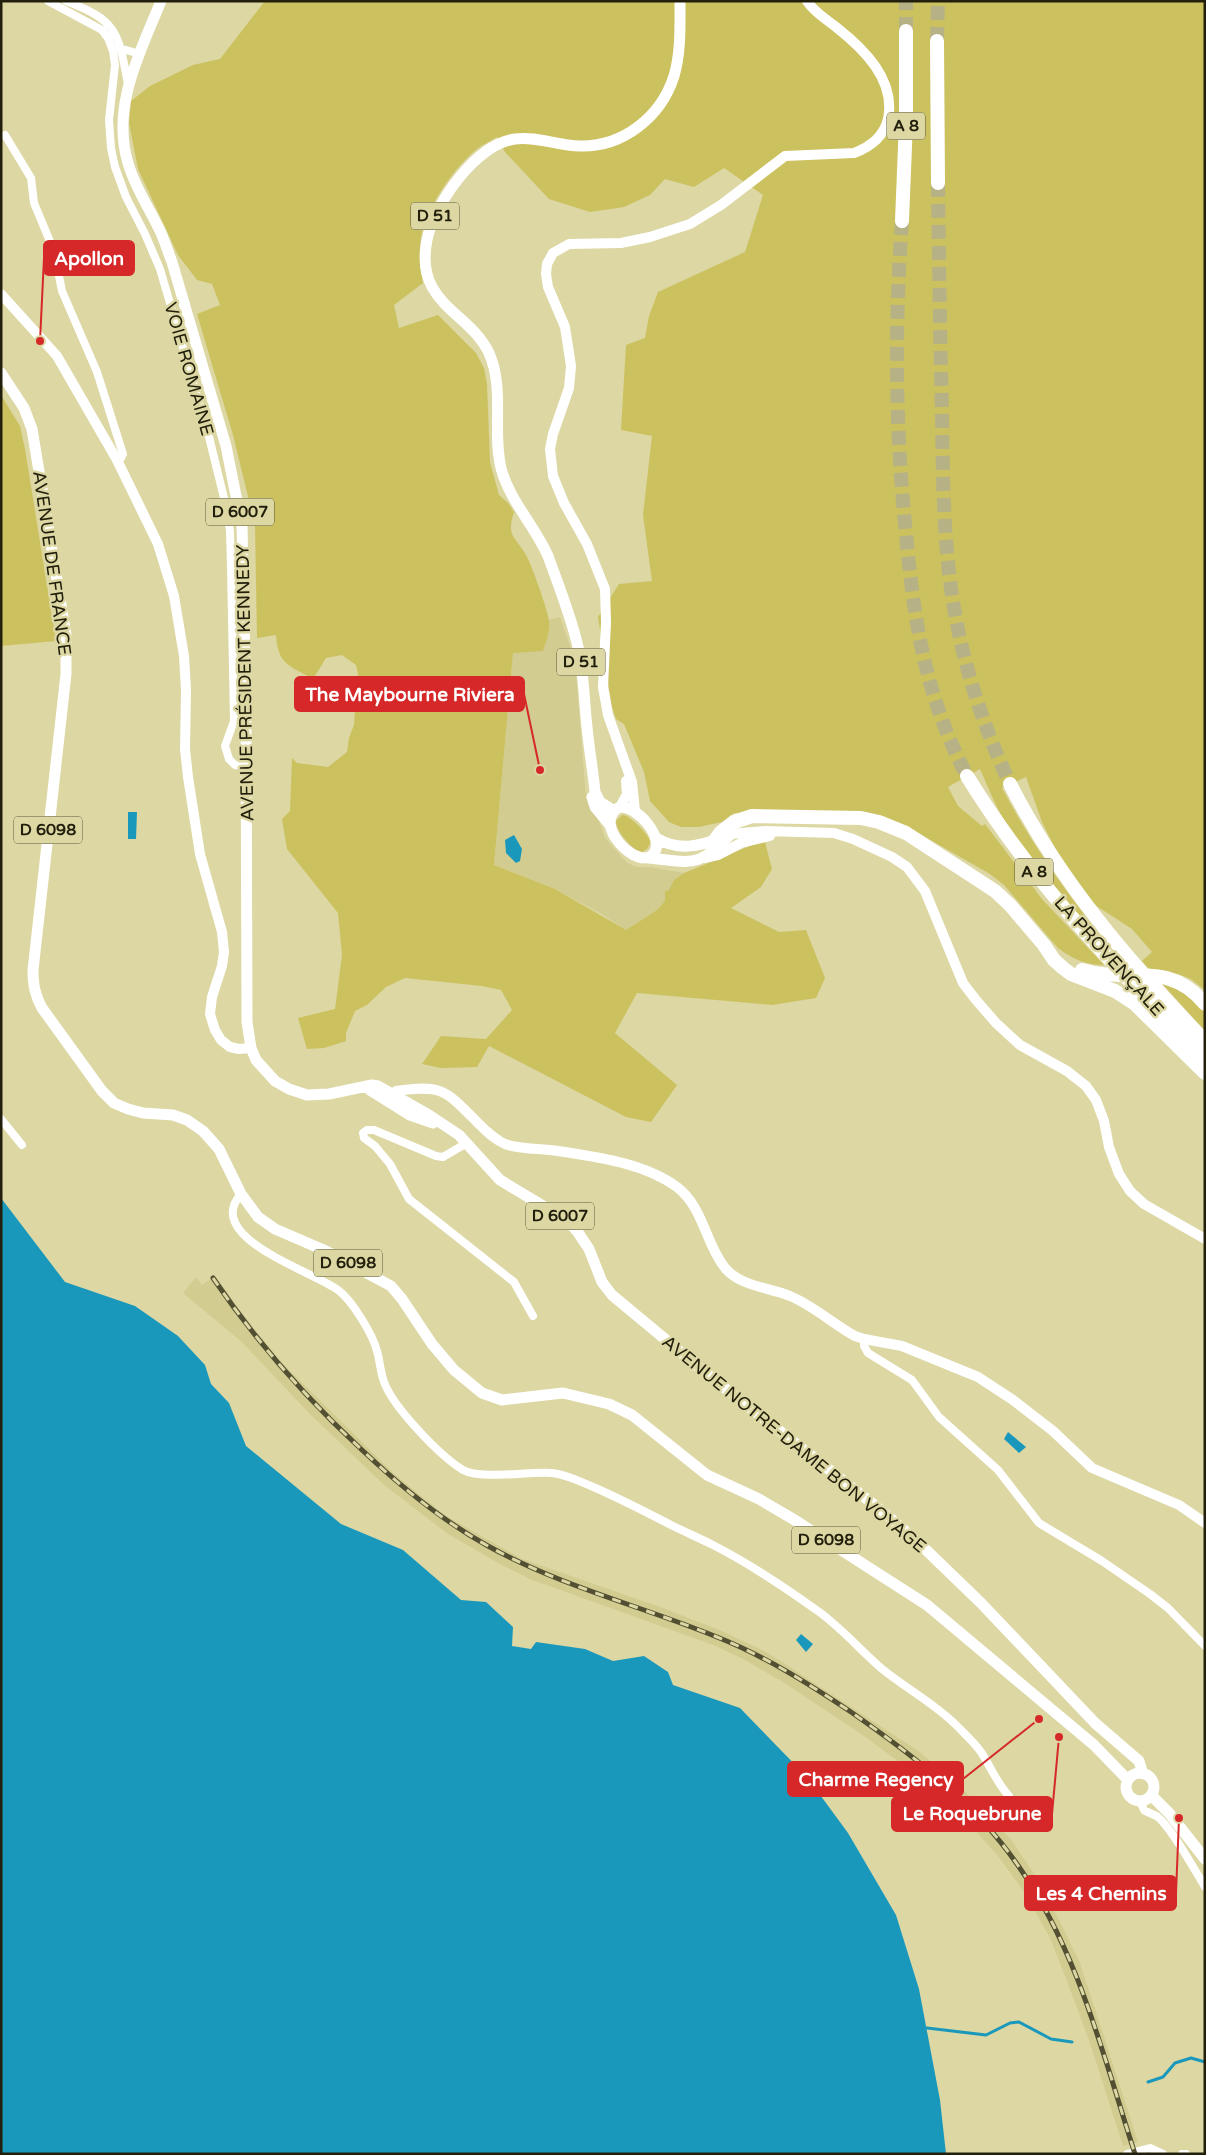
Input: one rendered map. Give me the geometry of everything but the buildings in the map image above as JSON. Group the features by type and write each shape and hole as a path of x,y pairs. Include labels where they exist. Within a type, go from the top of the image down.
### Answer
{"highway":[{"name":"A 8","path":"902,221 906,121 906,31"},
{"name":"A 8","path":"937,41 938,182"},
{"name":"LA PROVENÇALE","path":"968,776 1015,849 1042,882 1116,955 1172,1016 1205,1058"},
{"name":"LA PROVENÇALE","path":"1010,784 1028,820 1116,955"},
{"path":"715,840 721,832 739,820 752,816 861,818 879,822 906,832 995,890 1044,945 1054,960 1071,974 1115,991 1135,1004 1205,1073"},
{"path":"731,834 745,824 766,816"},
{"path":"1044,945 1070,965 1083,971 1170,978 1190,989 1205,1004"},
{"name":"LA PROVENÇALE","path":"1172,1016 1205,1041"}],"main road":[{"name":"AVENUE PRÉSIDENT KENNEDY","path":"161,1 124,98 123,140 128,164 161,233 172,262 226,446 242,526 246,767 247,1022 251,1048 262,1069 275,1081 289,1089 307,1095 329,1094 362,1087"},
{"name":"D 51","path":"617,809 600,802 597,798 591,770 578,646 540,538 512,493 501,467 497,391 493,364 482,341 444,306 434,292 425,256 427,239 434,218 457,180 469,165 498,144 512,139 527,138 581,146 606,144 625,136 649,119 664,99 674,76 679,46 680,1"},
{"path":"635,811 632,782 608,715 603,687 606,622 604,589 587,544 564,503 553,476 550,449 553,434 569,388 571,366 565,327 548,287 547,264 553,254 569,244 621,243 650,237 690,224 721,205 785,156 854,153 862,150 880,137 887,124 890,108 889,91 882,77 859,47 813,9 807,1"},
{"path":"1,294 57,356 117,460 158,544 174,596 180,624 186,682 185,749 188,777 200,854 216,909 224,952 222,966 212,997 210,1014 214,1030 221,1040 230,1047 239,1049 251,1048"},
{"name":"AVENUE DE FRANCE","path":"1,373 24,408 32,428 66,635 67,654 64,695 32,970 36,996 114,1103 143,1113 173,1115 188,1120 203,1131 219,1148 241,1194"},
{"path":"626,768 626,794 610,817 609,824 611,831 630,854 641,859 648,858 684,863 718,855 741,843 783,832"},
{"name":"D 51","path":"591,770 589,780 592,799 595,808 609,824"},
{"path":"617,809 630,808 635,811 656,838 670,845 681,847 705,844 731,834 765,831 820,832 843,836 892,857 907,867 925,890 963,983 976,1000 996,1023 1020,1045 1067,1071 1086,1086 1096,1100 1104,1121 1109,1147 1119,1174 1130,1190 1144,1204 1205,1240"},
{"path":"703,859 720,846 731,834"},
{"path":"648,858 656,850 656,838"},
{"name":"AVENUE NOTRE-DAME BON VOYAGE","path":"362,1087 396,1101 442,1124 467,1143 500,1180 573,1226 589,1249 602,1282 622,1304 719,1384 882,1511 922,1546 981,1602 1075,1703 1139,1761 1143,1774"},
{"path":"396,1101 412,1089 420,1087 433,1088 449,1095 490,1136 506,1144 630,1164 676,1187 691,1202 699,1214 713,1252 735,1277 790,1296 811,1307 840,1328 864,1339 902,1346 978,1377 1013,1400 1053,1431 1076,1455 1092,1468 1179,1505 1205,1523"},
{"name":"D 6098","path":"241,1194 258,1217 276,1229 343,1260 390,1286 402,1299 454,1370 482,1394 502,1400 563,1394 619,1408 632,1415 707,1475 759,1499 793,1519 927,1605 1094,1745 1128,1780"},
{"path":"1134,1774 1143,1774 1149,1777 1153,1789 1151,1795 1140,1801 1131,1798 1126,1784 1134,1774"},
{"path":"1151,1795 1164,1808 1205,1859"}],"street":[{"name":"VOIE ROMAINE","path":"48,1 102,30 108,38 113,51 115,78 109,120 110,148 126,197 149,242 162,276 209,437 226,506 230,531 234,721 225,746 229,759 235,765 246,767"},
{"path":"66,1 103,19 113,29 120,48 128,87"},
{"path":"120,48 140,54"},
{"path":"5,135 31,178 34,203 54,250 62,291 97,372 123,454 117,460"},
{"path":"1,1119 22,1145"},
{"path":"467,1143 442,1156 436,1156 374,1130 367,1130 362,1133 364,1138 375,1146 390,1164 409,1199 514,1282 533,1316"},
{"path":"241,1194 234,1202 234,1221 238,1230 256,1246 339,1290 352,1306 378,1351 378,1364 384,1384 398,1408 430,1442 465,1471 509,1474 556,1473 574,1478 636,1506 714,1545 817,1610 881,1668 955,1723 980,1750 998,1784 1009,1796"},
{"path":"864,1339 864,1346 868,1353 912,1380 939,1417 998,1470 1039,1522 1102,1561 1150,1594 1168,1608 1205,1646"},
{"path":"1140,1801 1144,1810 1157,1816 1161,1821 1205,1887"},
{"path":"1127,2154 1144,2148 1158,2150 1163,2154"}],"shaded area":[{"path":"265,1 1205,1 1205,990 1191,979 1178,974 1150,970 1142,961 1152,952 1132,929 1095,905 1060,858 1042,822 1026,777 1002,788 1035,845 1099,934 1097,935 1018,842 993,799 980,769 948,787 958,806 982,826 985,824 1042,899 1104,965 1086,963 1063,952 1004,885 990,874 913,830 740,813 734,813 722,822 699,827 681,827 669,822 650,801 644,772 624,724 616,719 612,707 598,617 619,584 652,581 643,515 652,436 621,430 626,345 645,338 649,316 658,292 745,252 763,195 724,168 694,187 665,179 650,195 624,207 590,212 549,199 505,152 497,137 479,147 460,165 437,198 425,221 420,244 423,283 394,305 399,328 438,315 476,353 484,368 487,384 490,462 499,495 514,512 512,533 530,564 549,621 543,651 513,653 494,865 555,889 626,930 657,910 665,901 665,891 669,890 674,880 684,873 755,844 765,842 772,869 761,887 731,908 779,932 806,930 825,978 816,998 772,1005 637,993 615,1033 677,1085 651,1122 626,1117 489,1046 477,1067 441,1068 422,1064 441,1036 486,1039 512,1010 501,990 482,986 405,978 386,987 367,1005 355,1011 346,1033 346,1041 324,1048 307,1049 298,1018 335,1009 342,955 338,913 287,849 282,819 290,811 292,758 297,763 328,767 347,752 349,738 354,725 356,693 360,683 356,665 342,655 326,658 313,679 286,663 279,653 276,635 257,638 255,525 233,435 197,314 220,305 212,284 197,280 178,255 138,169 129,123 131,101 150,86 193,65 220,59"},
{"path":"1,395 20,426 56,641 1,646"},
{"path":"560,617 575,661 586,798 589,805 599,821 605,838 627,863 637,867 649,867 684,873 674,880 665,901 657,910 626,930 600,913 555,889 494,865 513,653 548,632 549,620"},
{"path":"622,815 633,821 646,834 650,841 647,849 642,852 638,851 622,835 616,821"},
{"path":"1159,980 1173,983 1205,1010 1205,1031"},
{"path":"215,1276 250,1324 284,1365 394,1474 446,1516 522,1559 660,1607 722,1631 768,1653 917,1750 956,1782 1012,1841 1036,1877 1060,1922 1080,1963 1138,2142 1123,2146 1090,2043 1070,1989 1051,1940 1027,1896 998,1856 951,1803 860,1733 783,1682 747,1661 716,1646 530,1579 448,1534 383,1484 308,1412 241,1341 183,1293 196,1277 202,1285"}],"water":[{"path":"128,812 137,812 136,839 128,839"},
{"path":"514,835 522,849 520,861 516,863 506,853 505,840"},
{"path":"1,1198 65,1282 135,1306 178,1336 205,1365 211,1384 229,1403 246,1446 341,1524 403,1550 461,1600 486,1602 513,1627 512,1646 531,1649 536,1642 585,1649 613,1661 644,1656 668,1672 673,1685 740,1708 807,1777 848,1833 896,1915 919,1989 940,2100 946,2154 1,2154"},
{"path":"1008,1432 1026,1447 1019,1453 1004,1439"},
{"path":"801,1634 813,1644 806,1652 796,1640"}],"waterway":[{"path":"927,2028 986,2035 1010,2023 1019,2022 1051,2039 1072,2042"},
{"path":"1148,2082 1163,2077 1175,2063 1191,2058 1205,2062"}],"tunnel":[{"path":"906,1 906,31"},
{"path":"937,41 938,1"},
{"path":"938,183 943,493 952,598 961,645 972,686 993,745 1010,784"},
{"path":"902,221 897,330 898,404 901,477 907,549 916,616 929,680 951,743 967,776"}],"railway":[{"path":"213,1278 246,1324 282,1368 320,1409 391,1476 454,1525 488,1546 543,1573 717,1637 786,1671 851,1712 897,1745 962,1800 1000,1841 1017,1864 1057,1932 1087,2004 1135,2154"}],"place":[{"name":"Apollon","path":"40,341"},
{"name":"The Maybourne Riviera","path":"540,770"},
{"name":"Charme Regency","path":"1039,1719"},
{"name":"Le Roquebrune","path":"1059,1737"},
{"name":"Les 4 Chemins","path":"1179,1818"}]}
